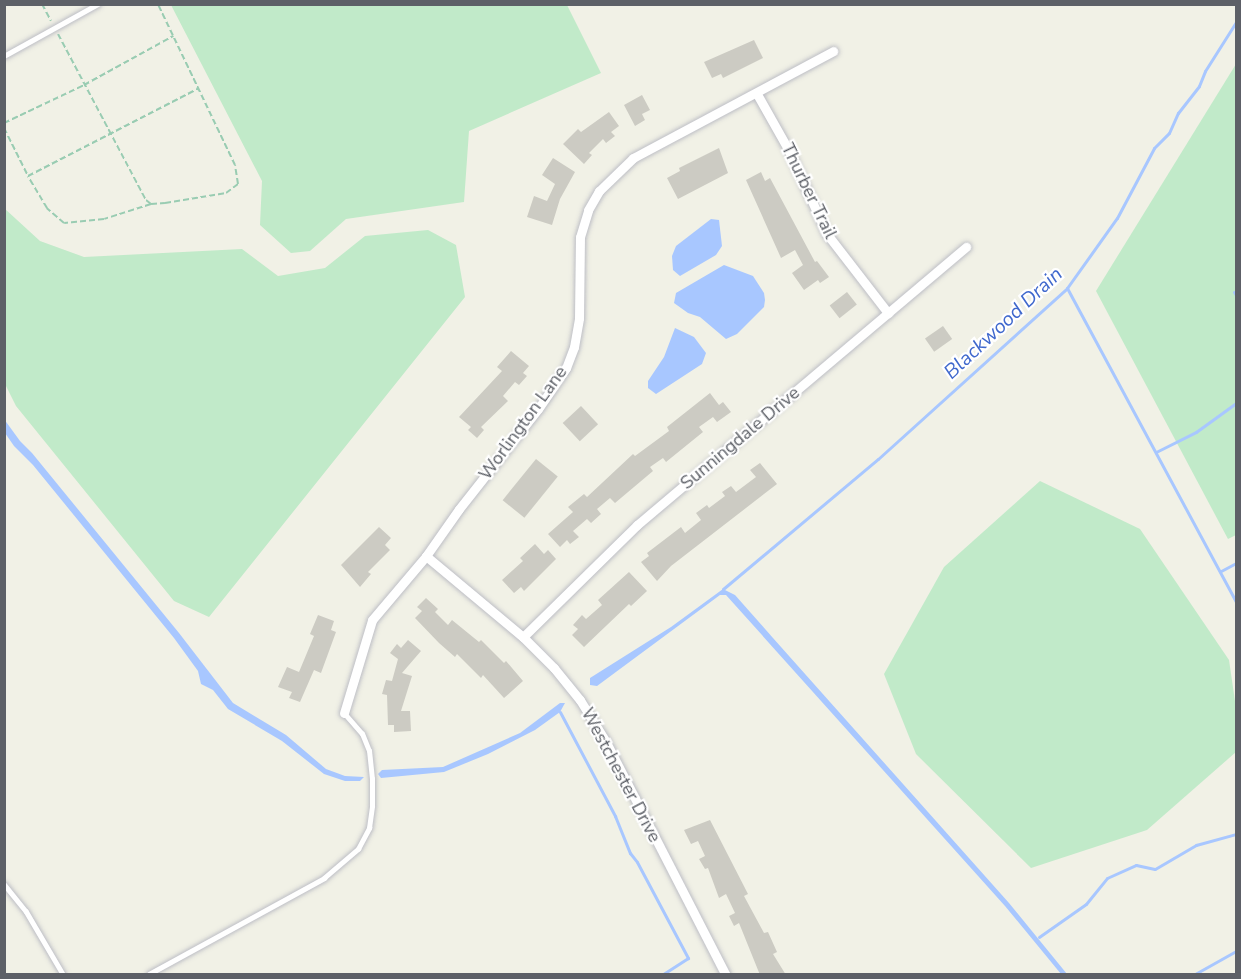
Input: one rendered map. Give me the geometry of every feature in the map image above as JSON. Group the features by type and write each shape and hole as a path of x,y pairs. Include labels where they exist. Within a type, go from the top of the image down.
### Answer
{"street":[{"name":"Worlington Lane","path":"344,713 372,620 426,556 459,509 538,410 566,368 579,318 580,237 588,210 599,191 633,158 757,94 832,51"},
{"name":"Thurber Trail","path":"757,94 788,149 827,234 888,313"},
{"name":"Sunningdale Drive","path":"523,637 637,525 966,247"},
{"name":"Westchester Drive","path":"426,556 523,637 554,668 594,721 724,975"}],"lane":[{"path":"4,56 98,4"},
{"path":"149,975 324,878 357,849 369,828 372,779 369,751 362,734 344,713"},
{"path":"4,884 26,910 63,975"}],"path":[{"path":"42,4 140,191 151,204"},
{"path":"4,128 47,208 64,223 104,219 151,204 226,193 238,184 235,165 158,4"},
{"path":"4,123 84,85 173,36"},
{"path":"28,176 199,88"}],"green space":[{"path":"171,5 567,5 601,73 469,131 464,202 346,219 310,251 291,253 260,225 262,181"},
{"path":"1236,64 1236,535 1228,539 1096,291"},
{"path":"4,208 40,241 84,257 242,249 278,276 325,268 365,236 428,230 456,245 465,297 209,617 174,601 16,406 5,384"},
{"path":"1040,481 1140,529 1229,660 1236,708 1236,752 1147,830 1031,868 916,754 884,674 944,567"}],"water":[{"path":"711,219 719,220 722,246 716,255 680,276 673,270 672,256 676,246"},
{"path":"724,265 753,276 764,293 765,300 764,307 737,334 726,339 700,317 688,313 674,303 676,293"},
{"path":"675,328 694,337 706,353 702,364 656,394 648,388 648,381 664,357"},
{"path":"4,419 179,633 233,703 286,735 326,769 345,776 364,777 360,781 345,781 324,774 282,741 228,709 213,690 201,684 198,671 174,638 33,465 14,446 5,433"},
{"path":"723,589 735,595 1009,903 1067,974 1061,974 1005,906 726,595 720,595 597,686 590,685 590,678 671,627"},
{"path":"560,703 565,703 560,712 535,730 488,754 444,772 381,778 378,774 382,770 443,767 520,733"}],"building":[{"path":"754,40 763,58 723,78 721,74 712,78 704,62"},
{"path":"642,95 650,110 642,114 645,120 635,126 624,105"},
{"path":"609,112 619,126 611,132 615,136 606,143 603,139 589,153 592,155 584,164 563,144 578,129 581,132"},
{"path":"719,148 728,173 678,199 667,178 680,171 679,168"},
{"path":"553,158 575,172 560,199 552,225 527,217 534,196 547,201 555,184 542,175"},
{"path":"761,172 765,181 770,178 815,262 817,261 829,277 820,283 818,280 804,290 792,273 803,265 795,250 781,258 746,180"},
{"path":"847,292 857,305 840,318 830,306"},
{"path":"943,326 952,339 934,352 925,339"},
{"path":"511,351 529,366 523,373 527,376 519,385 515,382 503,396 508,401 481,427 484,430 477,438 468,430 471,427 459,417 502,371 497,367"},
{"path":"710,393 719,405 723,402 731,412 717,422 713,417 699,427 703,432 666,462 663,458 650,467 653,471 615,503 610,498 597,509 601,514 591,523 587,519 573,531 579,537 570,544 567,540 560,547 548,534 573,512 568,507 584,494 587,497 633,454 635,456 669,431 667,427"},
{"path":"581,406 598,424 580,441 563,423"},
{"path":"536,459 558,477 524,518 503,500"},
{"path":"760,463 777,484 671,566 657,581 641,562 649,556 647,553 681,527 685,533 701,520 696,513 707,505 709,508 725,496 722,492 731,486 736,492 756,477 750,470"},
{"path":"379,527 391,538 385,545 390,550 368,572 371,574 360,587 341,565"},
{"path":"535,544 544,554 548,550 556,559 524,591 521,587 514,593 502,580 523,561 520,558"},
{"path":"629,572 647,591 631,606 629,604 584,647 572,635 578,629 573,625 582,615 586,619 602,605 598,600"},
{"path":"426,598 438,609 435,612 448,625 452,620 479,642 481,640 504,663 506,661 523,681 504,698 483,675 481,678 457,654 455,657 415,618 422,611 417,607"},
{"path":"318,615 334,621 331,630 336,632 321,673 314,670 300,702 289,698 292,692 278,687 287,667 299,672 314,636 310,634"},
{"path":"408,640 421,651 402,673 412,676 401,711 410,711 411,731 394,732 394,725 388,725 387,695 382,694 386,680 392,681 398,659 390,653 397,644 401,648"},
{"path":"710,820 748,894 744,896 764,933 768,932 777,952 773,954 786,975 760,975 739,923 734,926 729,916 735,913 726,894 719,898 708,868 705,869 699,859 705,856 698,841 691,844 684,830"}],"waterway":[{"name":"Blackwood Drain","path":"723,589 878,459 1067,288 1117,218 1154,148 1169,133 1178,113 1199,86 1205,71 1236,22"},
{"path":"1067,288 1236,602"},
{"path":"1156,452 1196,432 1236,403"},
{"path":"1221,571 1236,563"},
{"path":"560,712 615,816 630,853 688,958 663,974"},
{"path":"1039,937 1086,904 1107,878 1136,865 1155,869 1196,845 1236,834"},
{"path":"1195,974 1236,951"}]}
